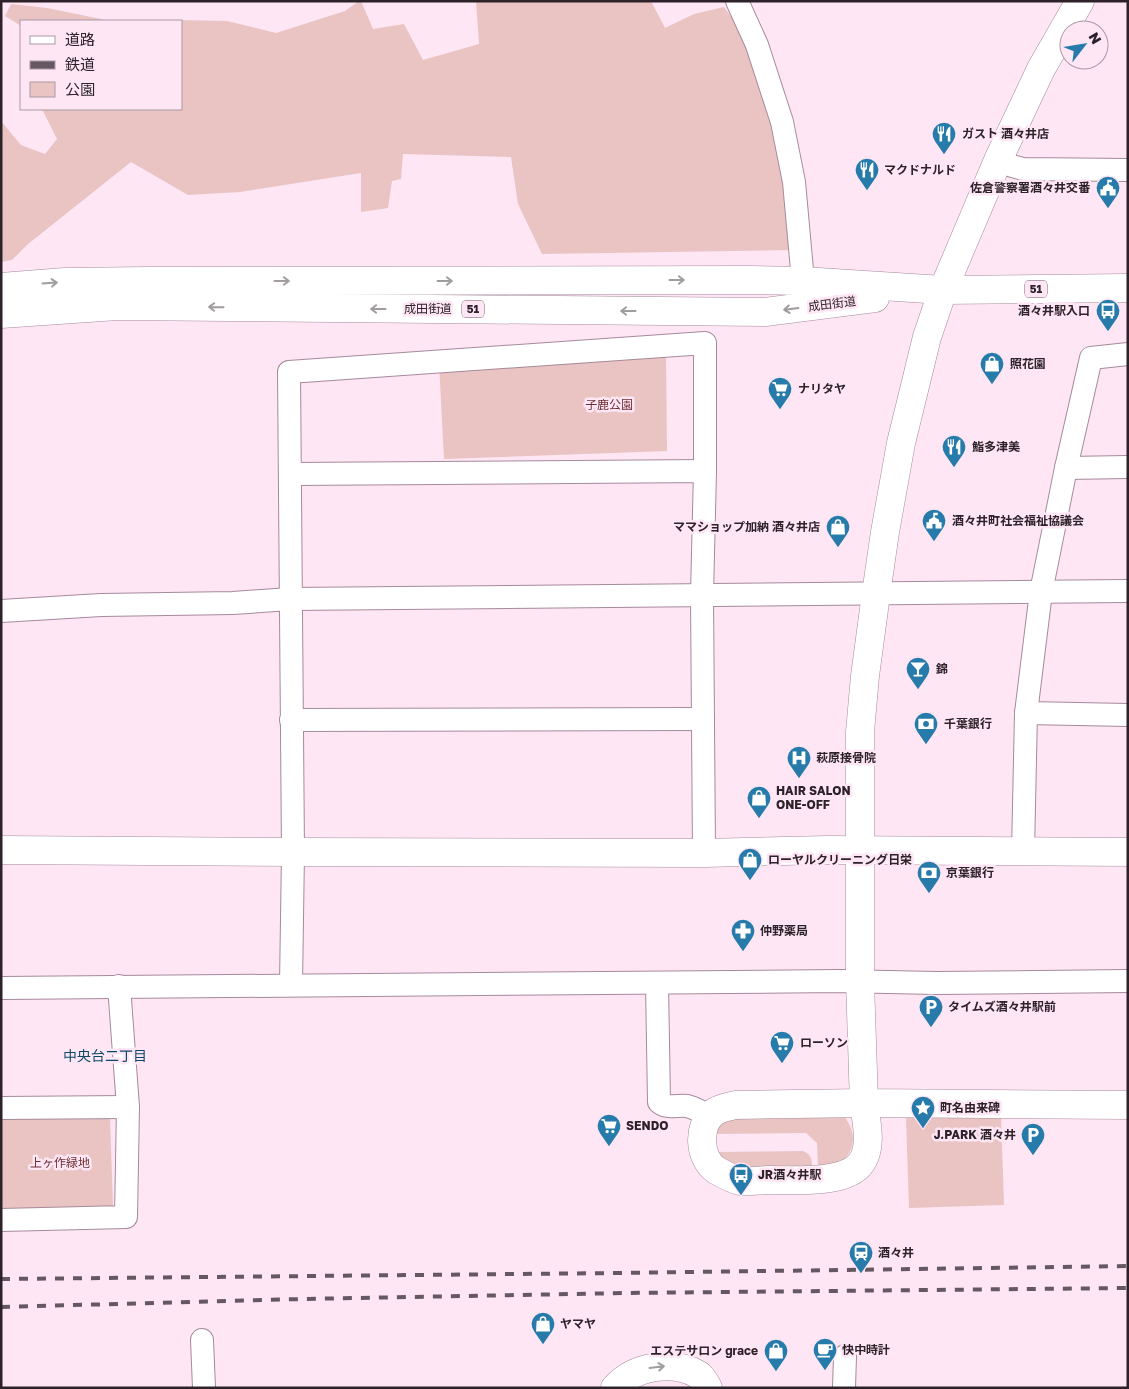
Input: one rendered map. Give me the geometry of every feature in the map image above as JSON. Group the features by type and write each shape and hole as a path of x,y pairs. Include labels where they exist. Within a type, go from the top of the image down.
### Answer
{"main road":[{"path":"1080,1 1040,69 999,158 943,290 927,337 901,443 876,594 860,732 860,981 864,1103 868,1145 862,1162 850,1172 817,1180 741,1181 726,1176 709,1163 705,1156 702,1141 703,1131 709,1117 722,1108 734,1105 864,1103 1128,1105"},
{"name":"成田街道","path":"1,287 65,282 148,281 803,281 943,290 1128,288"},
{"name":"成田街道","path":"1,314 117,306 765,312 943,290"},
{"path":"1,850 704,853 861,850 1128,852"},
{"path":"615,1388 620,1382 641,1369 667,1366 685,1370 699,1376 708,1388"}],"street":[{"path":"737,1 758,45 782,122 794,182 803,281"},
{"path":"999,158 1012,166 1023,169 1128,170"},
{"path":"291,984 293,852 289,372 705,344 705,471 702,595 704,853"},
{"path":"1023,852 1026,714 1041,592 1066,468 1091,358 1128,354"},
{"path":"1066,468 1128,467"},
{"path":"290,474 705,471"},
{"path":"1,611 101,605 233,603 290,599 1128,591"},
{"path":"1026,714 1128,715"},
{"path":"291,720 703,719"},
{"path":"1,988 291,984 1128,981"},
{"path":"657,983 659,1102 663,1106 692,1108 709,1117"},
{"path":"1,1220 126,1217 128,1107 119,986"},
{"path":"1,1108 128,1107"},
{"path":"202,1340 204,1388"},
{"path":"844,1388 845,1356"}],"green space":[{"path":"361,1 373,29 404,24 423,60 479,44 476,1 651,1 665,28 694,14 724,7 740,29 767,99 786,179 793,250 542,254 518,204 511,157 403,154 401,179 392,181 388,208 361,212 361,173 240,192 188,195 131,162 28,244 12,260 1,262 1,121 21,145 45,154 57,139 42,110 182,110 182,20 227,21 276,33 345,11"},
{"path":"11,4 47,8 103,20 20,20 20,25 5,16"},
{"name":"子鹿公園","path":"666,354 667,451 444,459 439,363"},
{"path":"843,1115 852,1133 853,1139 850,1151 842,1162 818,1166 817,1143 806,1133 713,1134 726,1116"},
{"path":"1001,1115 1004,1205 909,1208 906,1118"},
{"name":"上ヶ作緑地","path":"1,1117 110,1117 113,1207 1,1211"},
{"path":"803,1151 811,1158 812,1169 749,1171 732,1166 716,1152"}],"railway":[{"path":"1,1279 1128,1266"},
{"path":"1,1307 624,1293 1128,1288"}],"place":[{"name":"ガスト 酒々井店","path":"944,155"},
{"name":"マクドナルド","path":"867,191"},
{"name":"佐倉警察署酒々井交番","path":"1108,209"},
{"name":"酒々井駅入口","path":"1108,332"},
{"name":"照花園","path":"992,385"},
{"name":"ナリタヤ","path":"780,410"},
{"name":"鮨多津美","path":"954,468"},
{"name":"酒々井町社会福祉協議会","path":"934,542"},
{"name":"ママショップ加納 酒々井店","path":"838,548"},
{"name":"錦","path":"918,690"},
{"name":"千葉銀行","path":"926,745"},
{"name":"萩原接骨院","path":"799,779"},
{"name":"HAIR SALON ONE-OFF","path":"759,819"},
{"name":"ローヤルクリーニング日栄","path":"750,881"},
{"name":"京葉銀行","path":"929,894"},
{"name":"仲野薬局","path":"743,952"},
{"name":"タイムズ酒々井駅前","path":"931,1028"},
{"name":"ローソン","path":"782,1064"},
{"name":"町名由来碑","path":"923,1129"},
{"name":"SENDO","path":"609,1147"},
{"name":"J.PARK 酒々井","path":"1033,1156"},
{"name":"JR酒々井駅","path":"741,1196"},
{"name":"酒々井","path":"861,1274"},
{"name":"ヤマヤ","path":"543,1345"},
{"name":"快中時計","path":"825,1371"},
{"name":"エステサロン grace","path":"776,1372"}],"district":[{"name":"中央台二丁目","path":"105,1056"}]}
